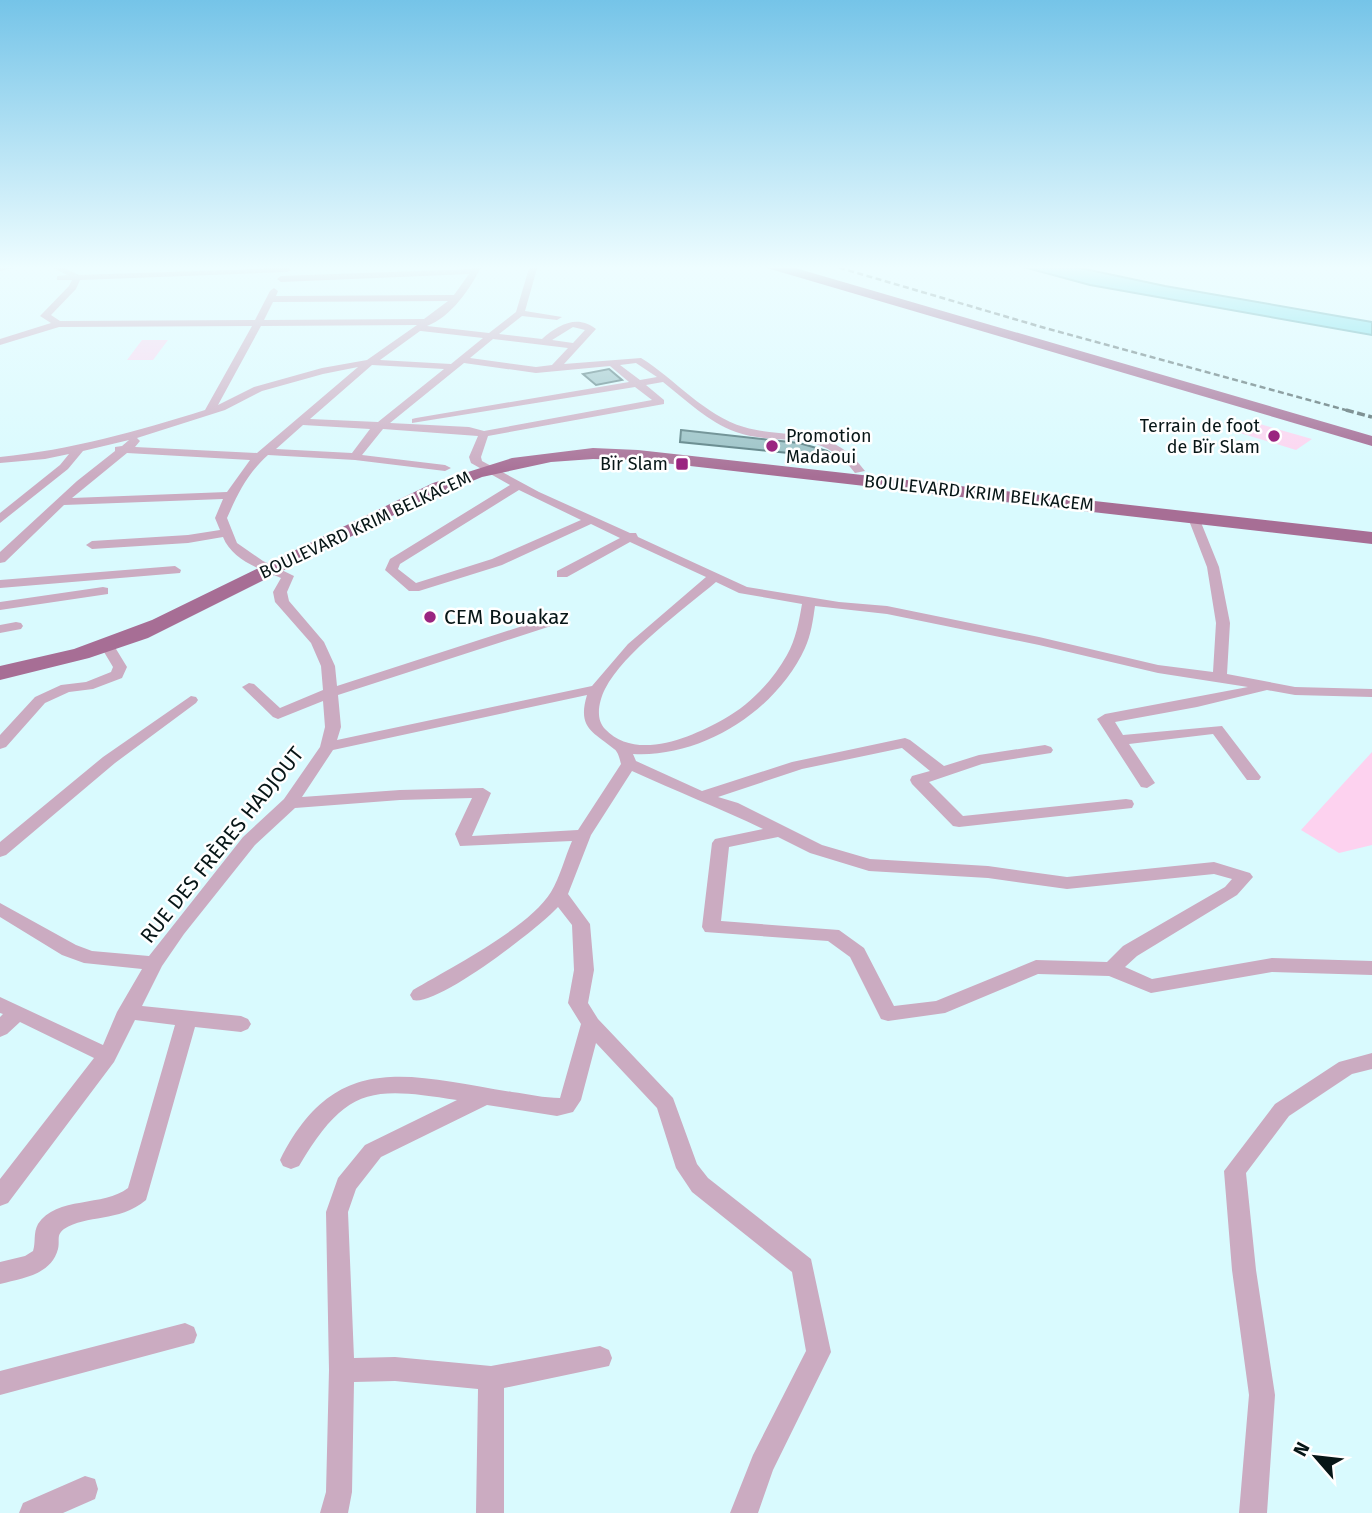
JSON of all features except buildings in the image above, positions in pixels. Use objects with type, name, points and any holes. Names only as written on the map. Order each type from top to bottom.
[{"type":"highway","points":[[1013,336],[1372,441]]},
{"type":"highway","points":[[1033,336],[1372,434]]},
{"type":"main road","name":"BOULEVARD KRIM BELKACEM","points":[[0,663],[87,642],[265,566],[482,466],[550,448],[613,445],[1372,530]]},
{"type":"main road","name":"BOULEVARD KRIM BELKACEM","points":[[482,466],[550,455],[608,453],[1372,538]]},
{"type":"main road","name":"BOULEVARD KRIM BELKACEM","points":[[0,673],[108,647],[160,625],[265,566]]},
{"type":"street","points":[[1,344],[25,336]]},
{"type":"street","points":[[209,412],[251,336]]},
{"type":"street","points":[[265,566],[232,545],[221,518],[231,495],[253,463],[370,362],[406,336]]},
{"type":"street","points":[[355,457],[382,427],[491,336],[575,346]]},
{"type":"street","points":[[544,343],[552,336]]},
{"type":"street","points":[[569,378],[575,346],[585,336]]},
{"type":"street","points":[[461,360],[569,378],[636,384],[665,379]]},
{"type":"street","points":[[382,427],[569,378],[611,362],[638,360],[730,425],[748,431],[830,444],[851,457],[859,471]]},
{"type":"street","points":[[0,460],[84,449],[209,412],[283,380],[370,362],[452,368]]},
{"type":"street","points":[[300,422],[469,430],[484,434],[660,402],[611,362]]},
{"type":"street","points":[[0,559],[121,450],[147,432]]},
{"type":"street","points":[[484,434],[475,457],[482,466],[744,590],[809,602],[887,610],[1040,641],[1158,669],[1294,691],[1372,693]]},
{"type":"street","points":[[0,519],[84,449],[355,457],[445,468]]},
{"type":"street","points":[[519,485],[395,562],[391,570],[414,587],[497,562],[592,519]]},
{"type":"street","points":[[62,502],[231,495]]},
{"type":"street","points":[[1194,518],[1213,567],[1223,623],[1220,677]]},
{"type":"street","points":[[92,545],[175,540],[227,533]]},
{"type":"street","points":[[562,574],[632,536]]},
{"type":"street","name":"RUE DES FRÈRES HADJOUT","points":[[0,1196],[107,1056],[154,963],[250,841],[290,803],[327,747],[332,727],[328,666],[317,642],[282,602],[280,592],[288,576],[265,566]]},
{"type":"street","points":[[0,584],[175,570]]},
{"type":"street","points":[[715,576],[655,628],[597,689],[591,713],[594,727],[607,741],[626,756],[701,797],[732,807],[816,849],[869,865],[988,872],[1067,883],[1214,868],[1244,877],[1231,891],[1130,951],[1111,970]]},
{"type":"street","points":[[0,606],[103,591]]},
{"type":"street","points":[[420,995],[506,942],[543,914],[559,895],[583,835],[626,756],[643,750],[688,742],[733,721],[770,689],[798,649],[809,602]]},
{"type":"street","points":[[249,687],[278,714],[330,693],[546,623]]},
{"type":"street","points":[[0,629],[16,626]]},
{"type":"street","points":[[0,744],[40,700],[66,688],[88,686],[117,675],[120,667],[108,647]]},
{"type":"street","points":[[1147,783],[1105,719],[1197,703],[1267,686]]},
{"type":"street","points":[[327,747],[597,689]]},
{"type":"street","points":[[0,851],[110,760],[191,700]]},
{"type":"street","points":[[1119,740],[1217,730],[1253,776]]},
{"type":"street","points":[[701,797],[798,765],[905,743],[941,772]]},
{"type":"street","points":[[1045,750],[979,760],[918,780],[959,822],[1126,804]]},
{"type":"street","points":[[290,803],[400,795],[483,793],[463,834],[466,842],[583,835]]},
{"type":"street","points":[[780,831],[721,843],[711,927],[832,934],[856,953],[888,1014],[938,1008],[998,985],[1035,967],[1111,970],[1151,986],[1272,965],[1372,968]]},
{"type":"street","points":[[559,895],[581,924],[584,970],[578,1003],[591,1024],[666,1104],[687,1168],[700,1185],[803,1266],[819,1352],[762,1464],[744,1513]]},
{"type":"street","points":[[0,909],[69,950],[91,958],[154,963]]},
{"type":"street","points":[[0,1029],[8,1009],[107,1056]]},
{"type":"street","points":[[127,1012],[241,1024]]},
{"type":"street","points":[[0,1273],[34,1264],[44,1257],[49,1247],[46,1232],[55,1221],[127,1203],[138,1193],[187,1018]]},
{"type":"street","points":[[291,1160],[318,1115],[349,1091],[397,1083],[557,1107],[566,1106],[571,1100],[591,1024]]},
{"type":"street","points":[[1253,1513],[1262,1395],[1244,1270],[1235,1171],[1282,1110],[1346,1068],[1372,1061]]},
{"type":"street","points":[[334,1513],[339,1492],[342,1370],[337,1212],[346,1185],[373,1151],[485,1096]]},
{"type":"street","points":[[0,1383],[185,1335]]},
{"type":"street","points":[[342,1370],[396,1369],[491,1378],[600,1358]]},
{"type":"street","points":[[489,1513],[491,1378]]},
{"type":"street","points":[[33,1513],[85,1489]]},
{"type":"shaded area","points":[[142,340],[168,340],[153,360],[127,360]]},
{"type":"shaded area","name":"Terrain de foot de Bïr Slam","points":[[1253,422],[1312,439],[1296,450],[1237,432]]},
{"type":"shaded area","points":[[1372,752],[1372,845],[1339,853],[1301,830]]},
{"type":"railway","points":[[1073,336],[1353,412]]},
{"type":"railway","points":[[1346,410],[1372,417]]},
{"type":"place","name":"Terrain de foot de Bïr Slam","points":[[1274,436]]},
{"type":"place","name":"Promotion Madaoui","points":[[772,446]]},
{"type":"place","name":"Bïr Slam","points":[[682,464]]},
{"type":"place","name":"CEM Bouakaz","points":[[430,617]]}]
